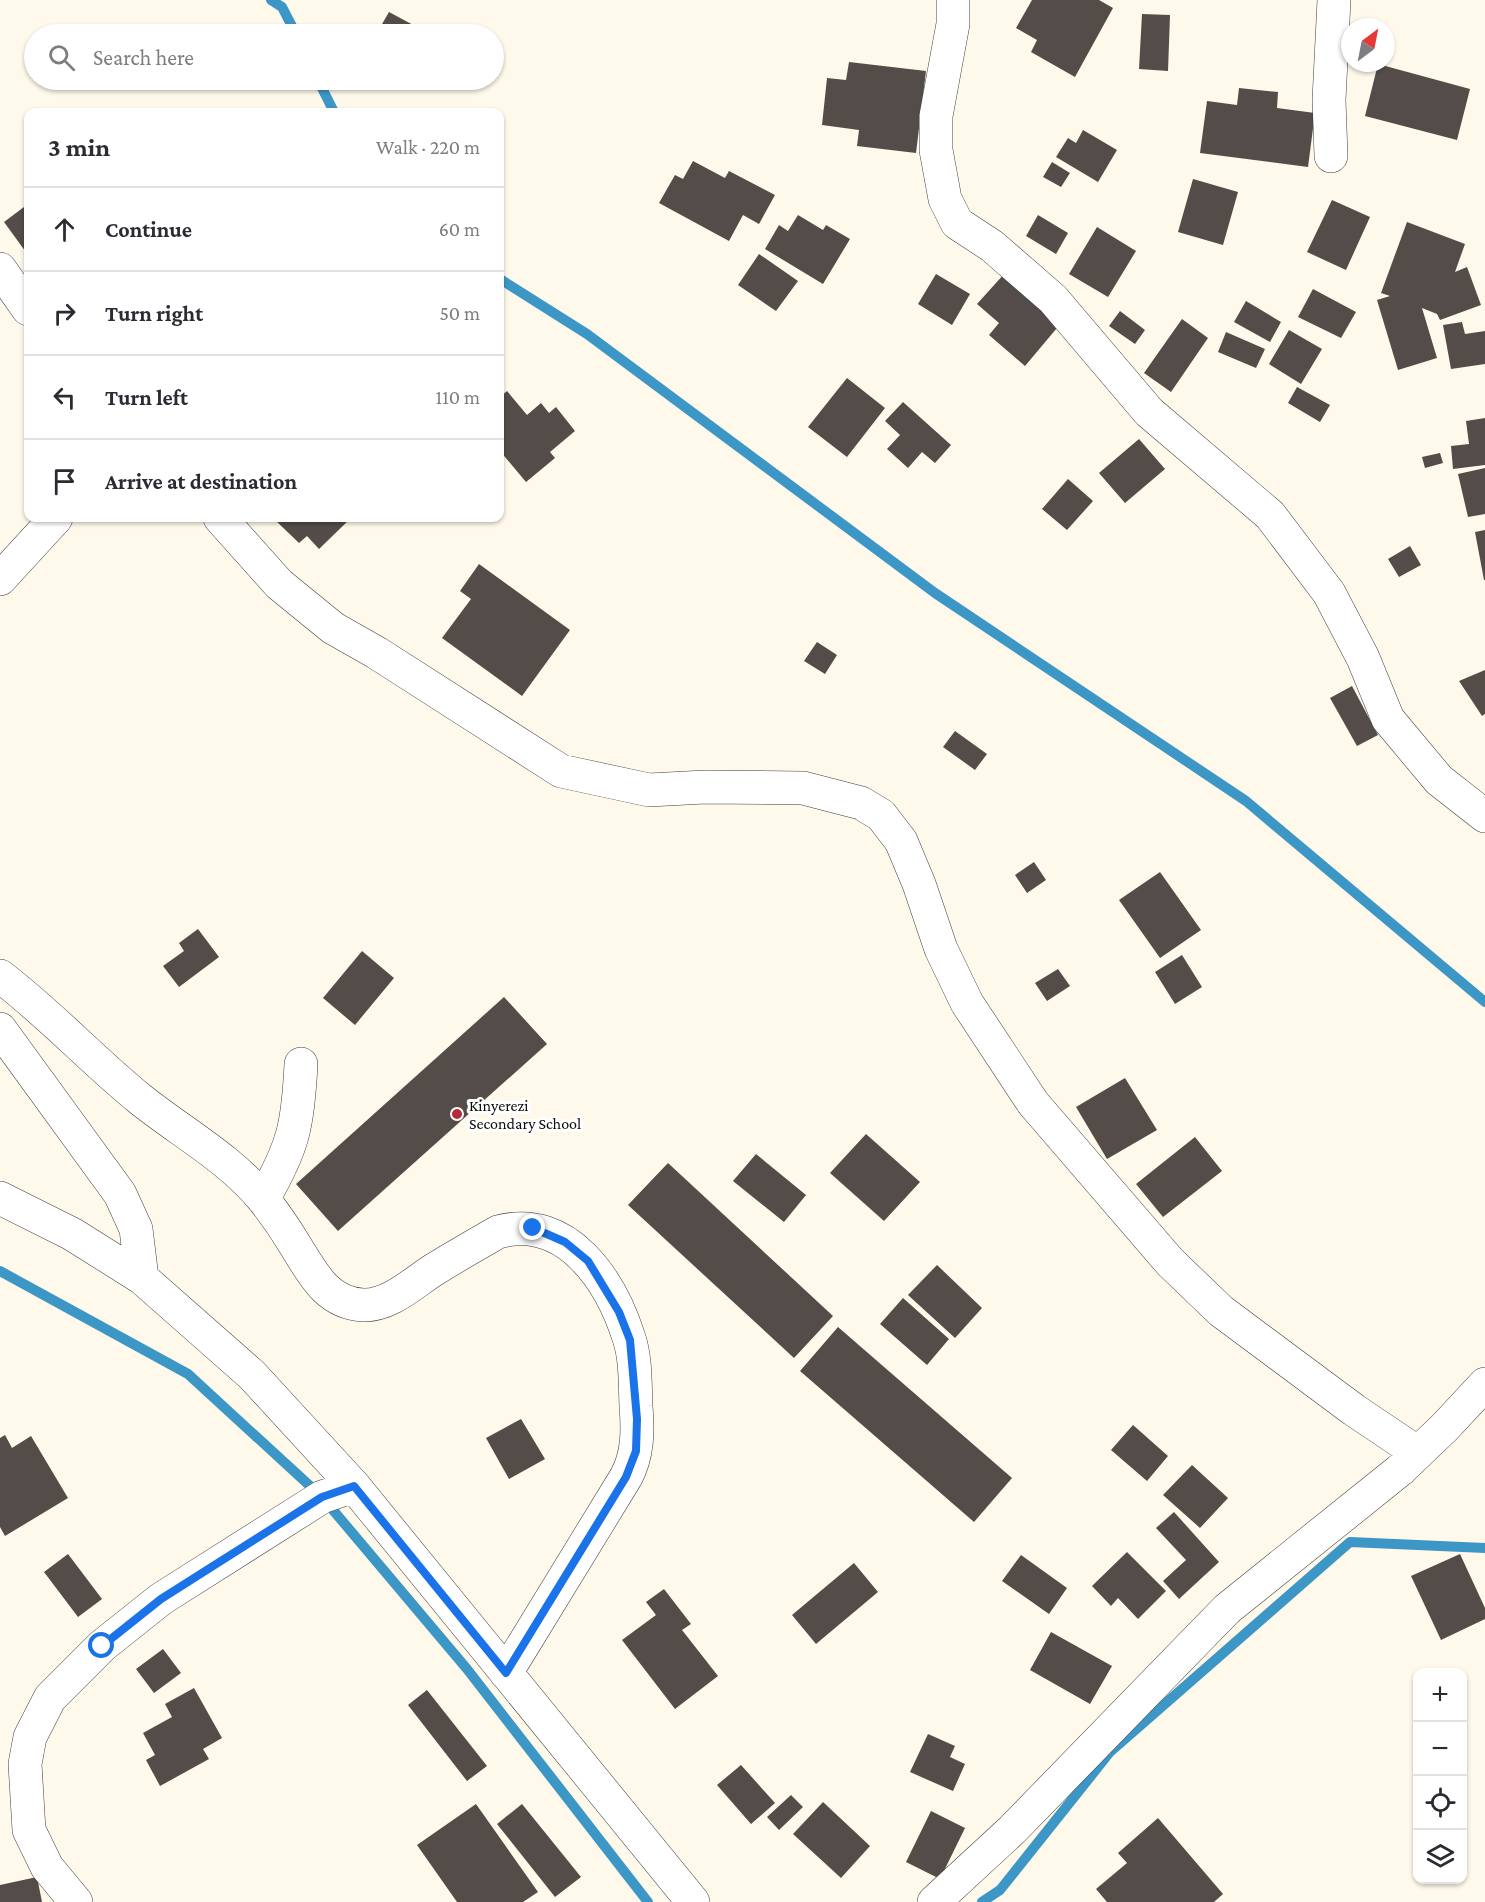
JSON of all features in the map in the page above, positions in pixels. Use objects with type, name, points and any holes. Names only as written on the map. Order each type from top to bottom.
[{"type":"street","points":[[953,0],[953,24],[936,116],[936,150],[945,199],[957,222],[992,246],[1053,299],[1149,412],[1270,515],[1329,593],[1363,658],[1388,719],[1439,780],[1485,816]]},
{"type":"street","points":[[1331,156],[1329,99],[1334,0]]},
{"type":"street","points":[[0,269],[24,303]]},
{"type":"street","points":[[0,579],[52,522]]},
{"type":"street","points":[[223,522],[279,584],[333,628],[377,652],[561,771],[649,790],[705,787],[803,788],[861,803],[881,815],[901,841],[919,884],[941,949],[967,1003],[1033,1103],[1170,1262],[1221,1311],[1354,1410],[1418,1453]]},
{"type":"street","points":[[0,976],[32,1001],[107,1072],[161,1116],[204,1146],[263,1199],[311,1273],[331,1295],[343,1301],[365,1305],[390,1298],[498,1232],[524,1227],[545,1231],[575,1249],[596,1272],[619,1312],[630,1340],[635,1379],[636,1451],[632,1466],[506,1673]]},
{"type":"street","points":[[0,1029],[120,1194],[136,1229],[142,1278]]},
{"type":"street","points":[[263,1199],[284,1162],[293,1138],[298,1117],[301,1064]]},
{"type":"street","points":[[0,1198],[72,1234],[142,1278],[252,1375],[354,1486],[693,1902]]},
{"type":"street","points":[[934,1902],[1012,1830],[1227,1610],[1418,1453],[1485,1384]]},
{"type":"street","points":[[76,1902],[47,1867],[28,1830],[25,1764],[30,1737],[50,1698],[102,1646],[161,1599],[322,1497],[354,1486]]},
{"type":"building","points":[[1032,0],[1099,0],[1113,8],[1075,77],[1031,52],[1037,40],[1016,28]]},
{"type":"building","points":[[389,12],[411,24],[382,24]]},
{"type":"building","points":[[1142,14],[1170,15],[1168,71],[1139,69]]},
{"type":"building","points":[[849,62],[926,71],[916,153],[857,146],[859,130],[822,125],[827,78],[846,80]]},
{"type":"building","points":[[1395,69],[1470,89],[1457,140],[1365,116],[1376,72],[1395,72]]},
{"type":"building","points":[[1239,88],[1278,92],[1277,108],[1315,113],[1308,167],[1200,153],[1207,101],[1237,105]]},
{"type":"building","points":[[1083,130],[1117,150],[1098,182],[1056,157],[1068,138],[1076,143]]},
{"type":"building","points":[[693,161],[725,178],[729,171],[775,195],[759,224],[743,215],[729,241],[659,203],[675,175],[683,179]]},
{"type":"building","points":[[1052,162],[1070,173],[1061,187],[1043,177]]},
{"type":"building","points":[[1193,179],[1238,192],[1223,245],[1178,232]]},
{"type":"building","points":[[1332,200],[1370,217],[1346,270],[1307,252]]},
{"type":"building","points":[[24,207],[24,250],[4,222]]},
{"type":"building","points":[[798,215],[823,230],[826,225],[850,239],[823,284],[765,249],[779,225],[788,231]]},
{"type":"building","points":[[1038,215],[1068,233],[1056,254],[1026,236]]},
{"type":"building","points":[[1407,222],[1465,244],[1455,272],[1467,267],[1481,305],[1440,320],[1437,314],[1422,308],[1437,358],[1398,370],[1377,300],[1390,296],[1381,293]]},
{"type":"building","points":[[1097,227],[1136,251],[1108,297],[1069,274]]},
{"type":"building","points":[[759,254],[798,281],[776,311],[738,285]]},
{"type":"building","points":[[1005,273],[1062,322],[1025,366],[989,335],[999,323],[977,304]]},
{"type":"building","points":[[936,274],[970,294],[952,325],[918,304]]},
{"type":"building","points":[[1313,289],[1356,312],[1341,338],[1298,317]]},
{"type":"building","points":[[1246,301],[1281,322],[1270,342],[1234,322]]},
{"type":"building","points":[[1120,311],[1145,330],[1135,344],[1109,326]]},
{"type":"building","points":[[1182,319],[1208,338],[1171,392],[1144,373]]},
{"type":"building","points":[[1462,322],[1465,334],[1485,331],[1485,364],[1451,369],[1443,325]]},
{"type":"building","points":[[1289,330],[1322,349],[1301,384],[1269,364]]},
{"type":"building","points":[[1226,332],[1265,349],[1256,368],[1218,352]]},
{"type":"building","points":[[847,378],[885,408],[847,457],[808,427]]},
{"type":"building","points":[[1297,387],[1330,405],[1320,422],[1288,403]]},
{"type":"building","points":[[507,391],[527,415],[541,403],[549,413],[556,407],[575,431],[550,452],[555,458],[526,482],[504,456],[504,394]]},
{"type":"building","points":[[903,402],[951,445],[935,463],[922,452],[908,468],[887,449],[900,435],[885,421]]},
{"type":"building","points":[[1485,418],[1485,465],[1453,469],[1451,446],[1469,444],[1466,421]]},
{"type":"building","points":[[1139,439],[1165,469],[1125,503],[1099,473]]},
{"type":"building","points":[[1440,453],[1443,463],[1425,468],[1422,457]]},
{"type":"building","points":[[1485,468],[1485,514],[1468,517],[1458,474]]},
{"type":"building","points":[[1068,479],[1093,501],[1067,530],[1042,509]]},
{"type":"building","points":[[277,522],[347,522],[319,549],[307,536],[299,543]]},
{"type":"building","points":[[1485,530],[1485,580],[1484,580],[1475,532]]},
{"type":"building","points":[[1410,546],[1421,565],[1399,577],[1388,559]]},
{"type":"building","points":[[479,564],[570,630],[522,696],[442,638],[471,599],[460,591]]},
{"type":"building","points":[[817,642],[837,655],[825,674],[804,661]]},
{"type":"building","points":[[1485,670],[1485,714],[1482,716],[1459,681]]},
{"type":"building","points":[[1352,686],[1378,735],[1357,746],[1330,698]]},
{"type":"building","points":[[955,731],[987,754],[975,770],[943,747]]},
{"type":"building","points":[[1034,862],[1046,880],[1027,893],[1015,875]]},
{"type":"building","points":[[1160,872],[1201,930],[1160,958],[1119,900]]},
{"type":"building","points":[[198,929],[219,957],[179,987],[163,966],[184,951],[179,943]]},
{"type":"building","points":[[362,951],[394,978],[355,1025],[323,998]]},
{"type":"building","points":[[1182,955],[1202,987],[1175,1004],[1155,972]]},
{"type":"building","points":[[1058,969],[1070,986],[1047,1001],[1035,983]]},
{"type":"building","points":[[504,997],[547,1044],[338,1231],[296,1184]]},
{"type":"building","points":[[1125,1078],[1157,1130],[1107,1159],[1076,1107]]},
{"type":"building","points":[[866,1134],[920,1182],[884,1221],[830,1173]]},
{"type":"building","points":[[1195,1137],[1222,1171],[1163,1217],[1136,1184]]},
{"type":"building","points":[[756,1154],[806,1195],[784,1222],[733,1181]]},
{"type":"building","points":[[668,1163],[833,1316],[794,1358],[628,1205]]},
{"type":"building","points":[[937,1265],[982,1308],[955,1338],[908,1295]]},
{"type":"building","points":[[903,1298],[949,1339],[927,1365],[880,1324]]},
{"type":"building","points":[[838,1327],[1012,1478],[974,1522],[800,1371]]},
{"type":"building","points":[[521,1419],[545,1459],[509,1479],[486,1438]]},
{"type":"building","points":[[1133,1425],[1168,1456],[1147,1481],[1111,1450]]},
{"type":"building","points":[[5,1435],[12,1448],[31,1436],[68,1498],[5,1536],[0,1527],[0,1438]]},
{"type":"building","points":[[1192,1465],[1228,1498],[1200,1528],[1163,1495]]},
{"type":"building","points":[[1174,1512],[1219,1562],[1179,1599],[1163,1581],[1186,1560],[1156,1528]]},
{"type":"building","points":[[1127,1552],[1166,1591],[1138,1619],[1118,1598],[1111,1606],[1092,1586]]},
{"type":"building","points":[[68,1554],[102,1599],[78,1617],[44,1572]]},
{"type":"building","points":[[1460,1554],[1485,1608],[1485,1619],[1441,1640],[1411,1576]]},
{"type":"building","points":[[1021,1555],[1067,1588],[1049,1614],[1002,1581]]},
{"type":"building","points":[[854,1563],[878,1592],[816,1644],[792,1615]]},
{"type":"building","points":[[664,1589],[691,1624],[682,1630],[718,1676],[675,1709],[622,1640],[656,1615],[646,1602]]},
{"type":"building","points":[[1051,1632],[1112,1666],[1090,1704],[1030,1670]]},
{"type":"building","points":[[163,1649],[181,1673],[154,1693],[136,1669]]},
{"type":"building","points":[[194,1688],[222,1738],[203,1749],[209,1759],[160,1786],[146,1760],[155,1755],[143,1733],[172,1717],[165,1704]]},
{"type":"building","points":[[427,1690],[487,1766],[467,1781],[408,1705]]},
{"type":"building","points":[[928,1734],[955,1746],[950,1757],[965,1764],[953,1791],[910,1772]]},
{"type":"building","points":[[741,1765],[775,1803],[751,1824],[717,1785]]},
{"type":"building","points":[[791,1795],[803,1807],[779,1830],[767,1817]]},
{"type":"building","points":[[823,1802],[870,1846],[841,1878],[793,1834]]},
{"type":"building","points":[[476,1804],[538,1892],[523,1902],[457,1902],[417,1845]]},
{"type":"building","points":[[522,1804],[581,1877],[555,1897],[497,1824]]},
{"type":"building","points":[[931,1811],[965,1828],[940,1879],[906,1862]]},
{"type":"building","points":[[1158,1818],[1223,1894],[1214,1902],[1107,1902],[1096,1889],[1127,1863],[1118,1853]]},
{"type":"building","points":[[37,1877],[42,1902],[0,1902],[0,1885]]},
{"type":"waterway","points":[[271,0],[282,7],[291,24]]},
{"type":"waterway","points":[[323,90],[332,108]]},
{"type":"waterway","points":[[504,282],[587,334],[935,593],[1246,801],[1485,1002]]},
{"type":"waterway","points":[[0,1271],[188,1374],[322,1497],[467,1669],[648,1902]]},
{"type":"waterway","points":[[982,1902],[1000,1890],[1110,1752],[1350,1542],[1485,1548]]},
{"type":"place","name":"Kinyerezi Secondary School","points":[[457,1114]]},
{"type":"route","points":[[102,1646],[161,1599],[322,1497],[354,1486],[506,1673],[626,1477],[636,1451],[635,1379],[630,1340],[619,1312],[588,1261],[565,1242],[545,1231],[533,1228]]}]
